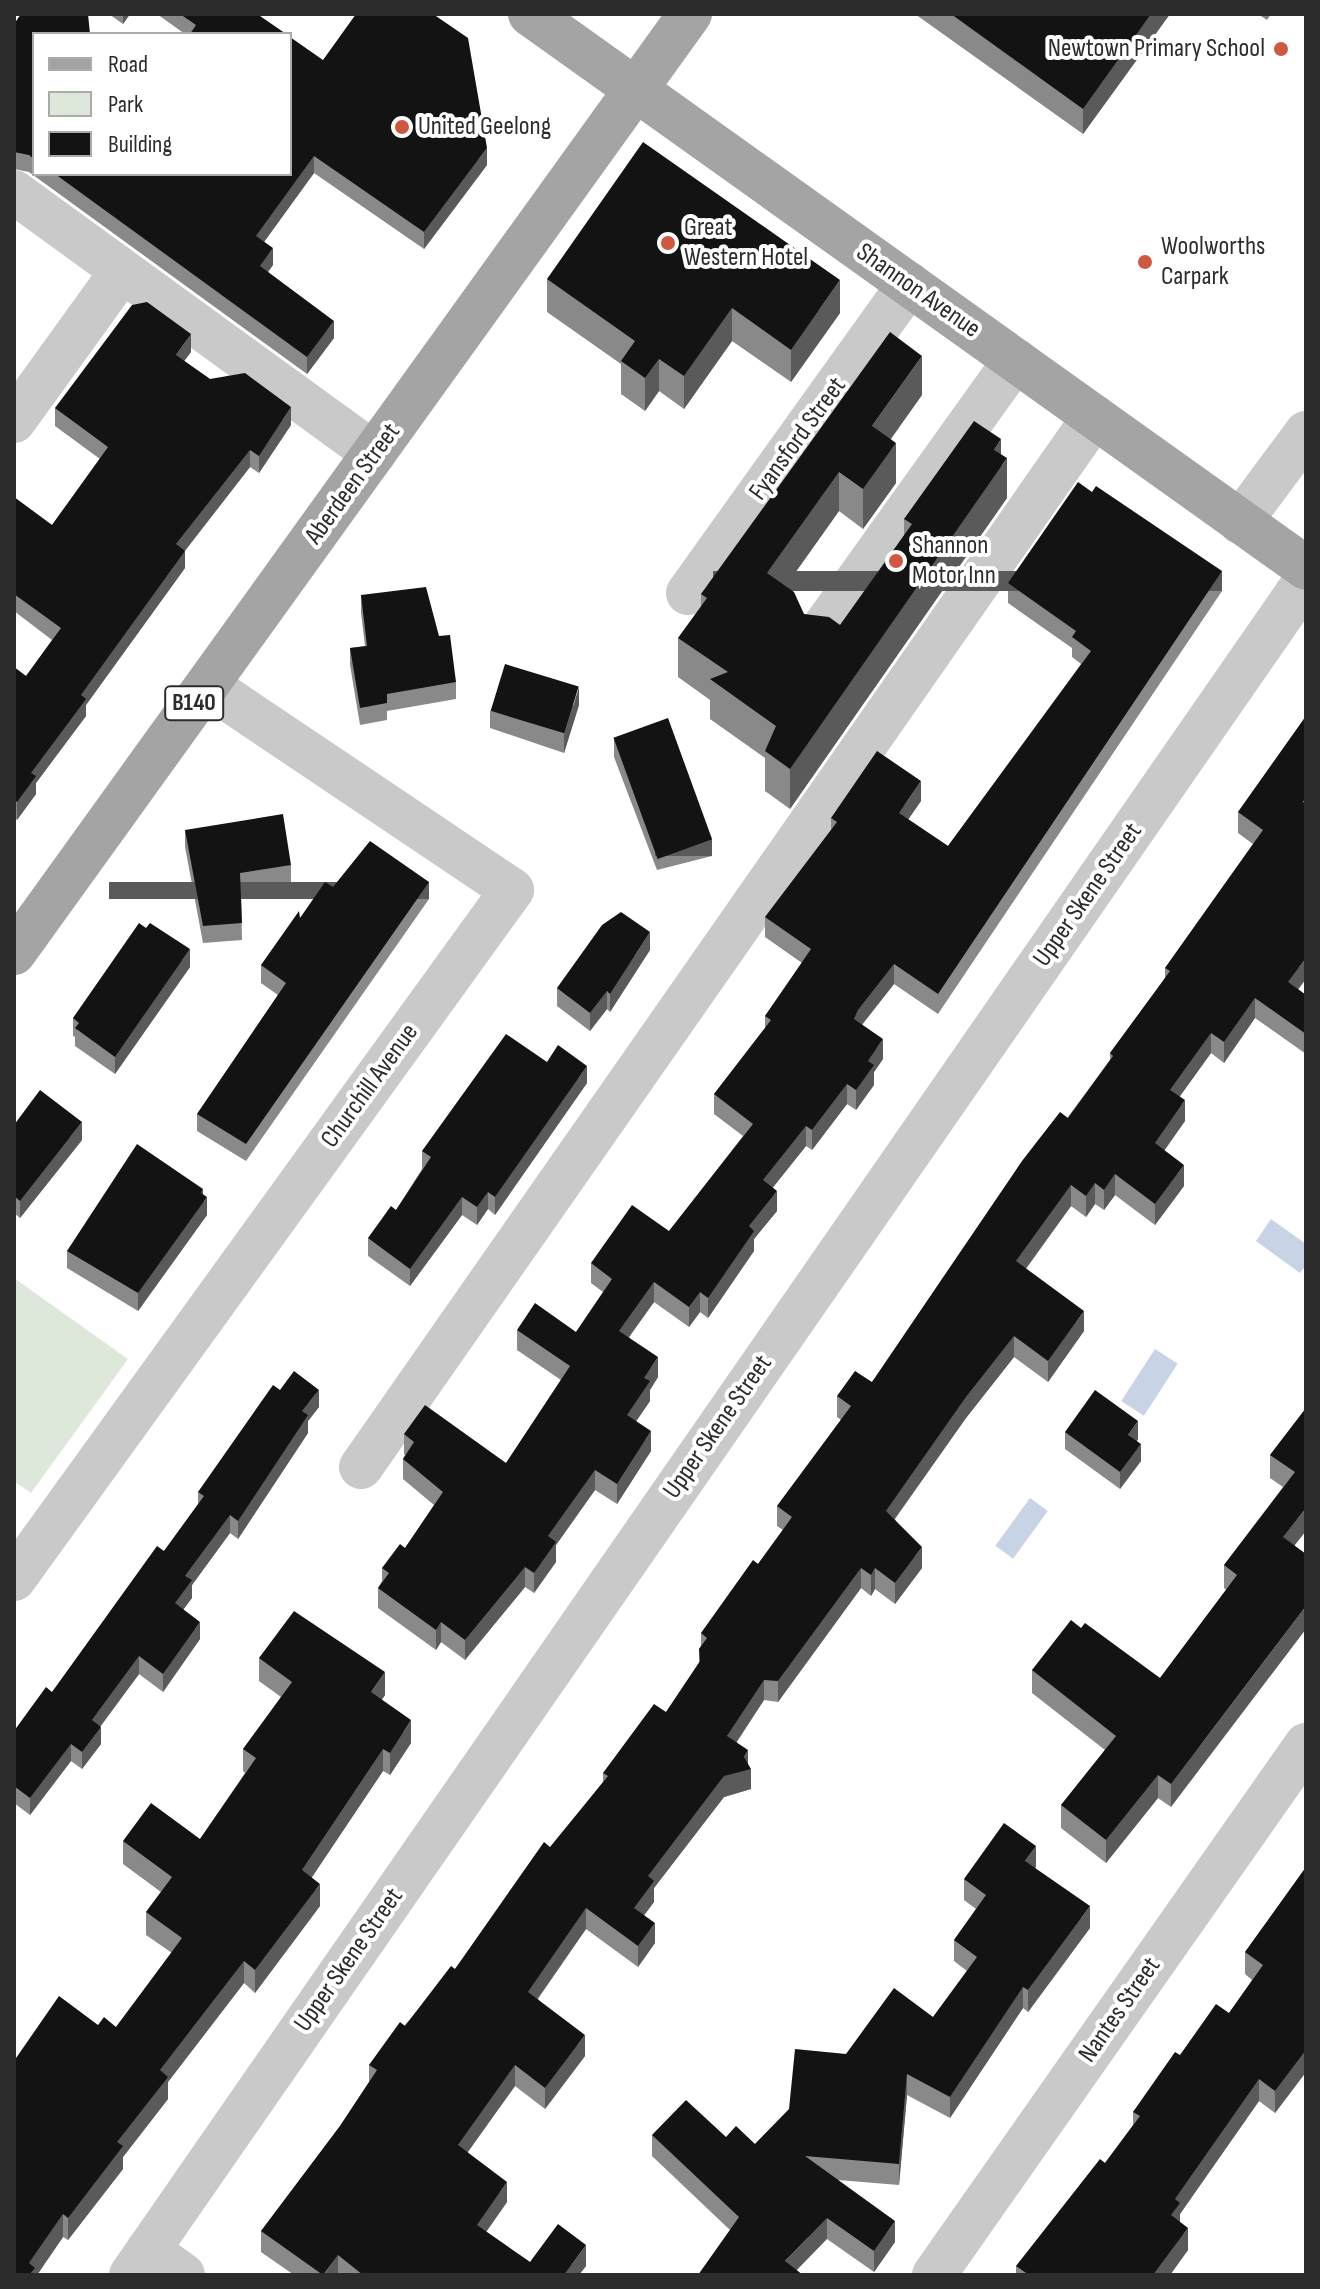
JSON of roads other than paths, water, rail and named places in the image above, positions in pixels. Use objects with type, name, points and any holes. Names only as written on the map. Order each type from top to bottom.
[{"type":"main road","name":"Shannon Avenue","points":[[530,14],[1306,568]]},
{"type":"main road","name":"Aberdeen Street","points":[[14,953],[690,14]]},
{"type":"street","points":[[14,192],[374,454]]},
{"type":"street","points":[[14,421],[122,271]]},
{"type":"street","name":"Fyansford Street","points":[[688,593],[909,284]]},
{"type":"street","points":[[819,634],[1015,360]]},
{"type":"street","points":[[361,1467],[1094,417]]},
{"type":"street","points":[[1240,522],[1306,433]]},
{"type":"street","name":"Upper Skene Street","points":[[139,2263],[1306,580]]},
{"type":"street","name":"Churchill Avenue","points":[[14,1579],[512,890],[207,685]]},
{"type":"street","name":"Nantes Street","points":[[934,2275],[1306,1745]]},
{"type":"street","points":[[139,2263],[183,2275]]},
{"type":"water","points":[[1271,1219],[1306,1244],[1306,1265],[1300,1273],[1256,1241]]},
{"type":"water","points":[[1155,1349],[1178,1364],[1144,1416],[1121,1401]]},
{"type":"water","points":[[1030,1498],[1048,1511],[1013,1559],[995,1546]]},
{"type":"place","name":"Newtown Primary School","points":[[1281,49]]},
{"type":"place","name":"United Geelong","points":[[402,127]]},
{"type":"place","name":"Great Western Hotel","points":[[668,243]]},
{"type":"place","name":"Woolworths Carpark","points":[[1145,262]]},
{"type":"place","name":"Shannon Motor Inn","points":[[896,561]]}]
